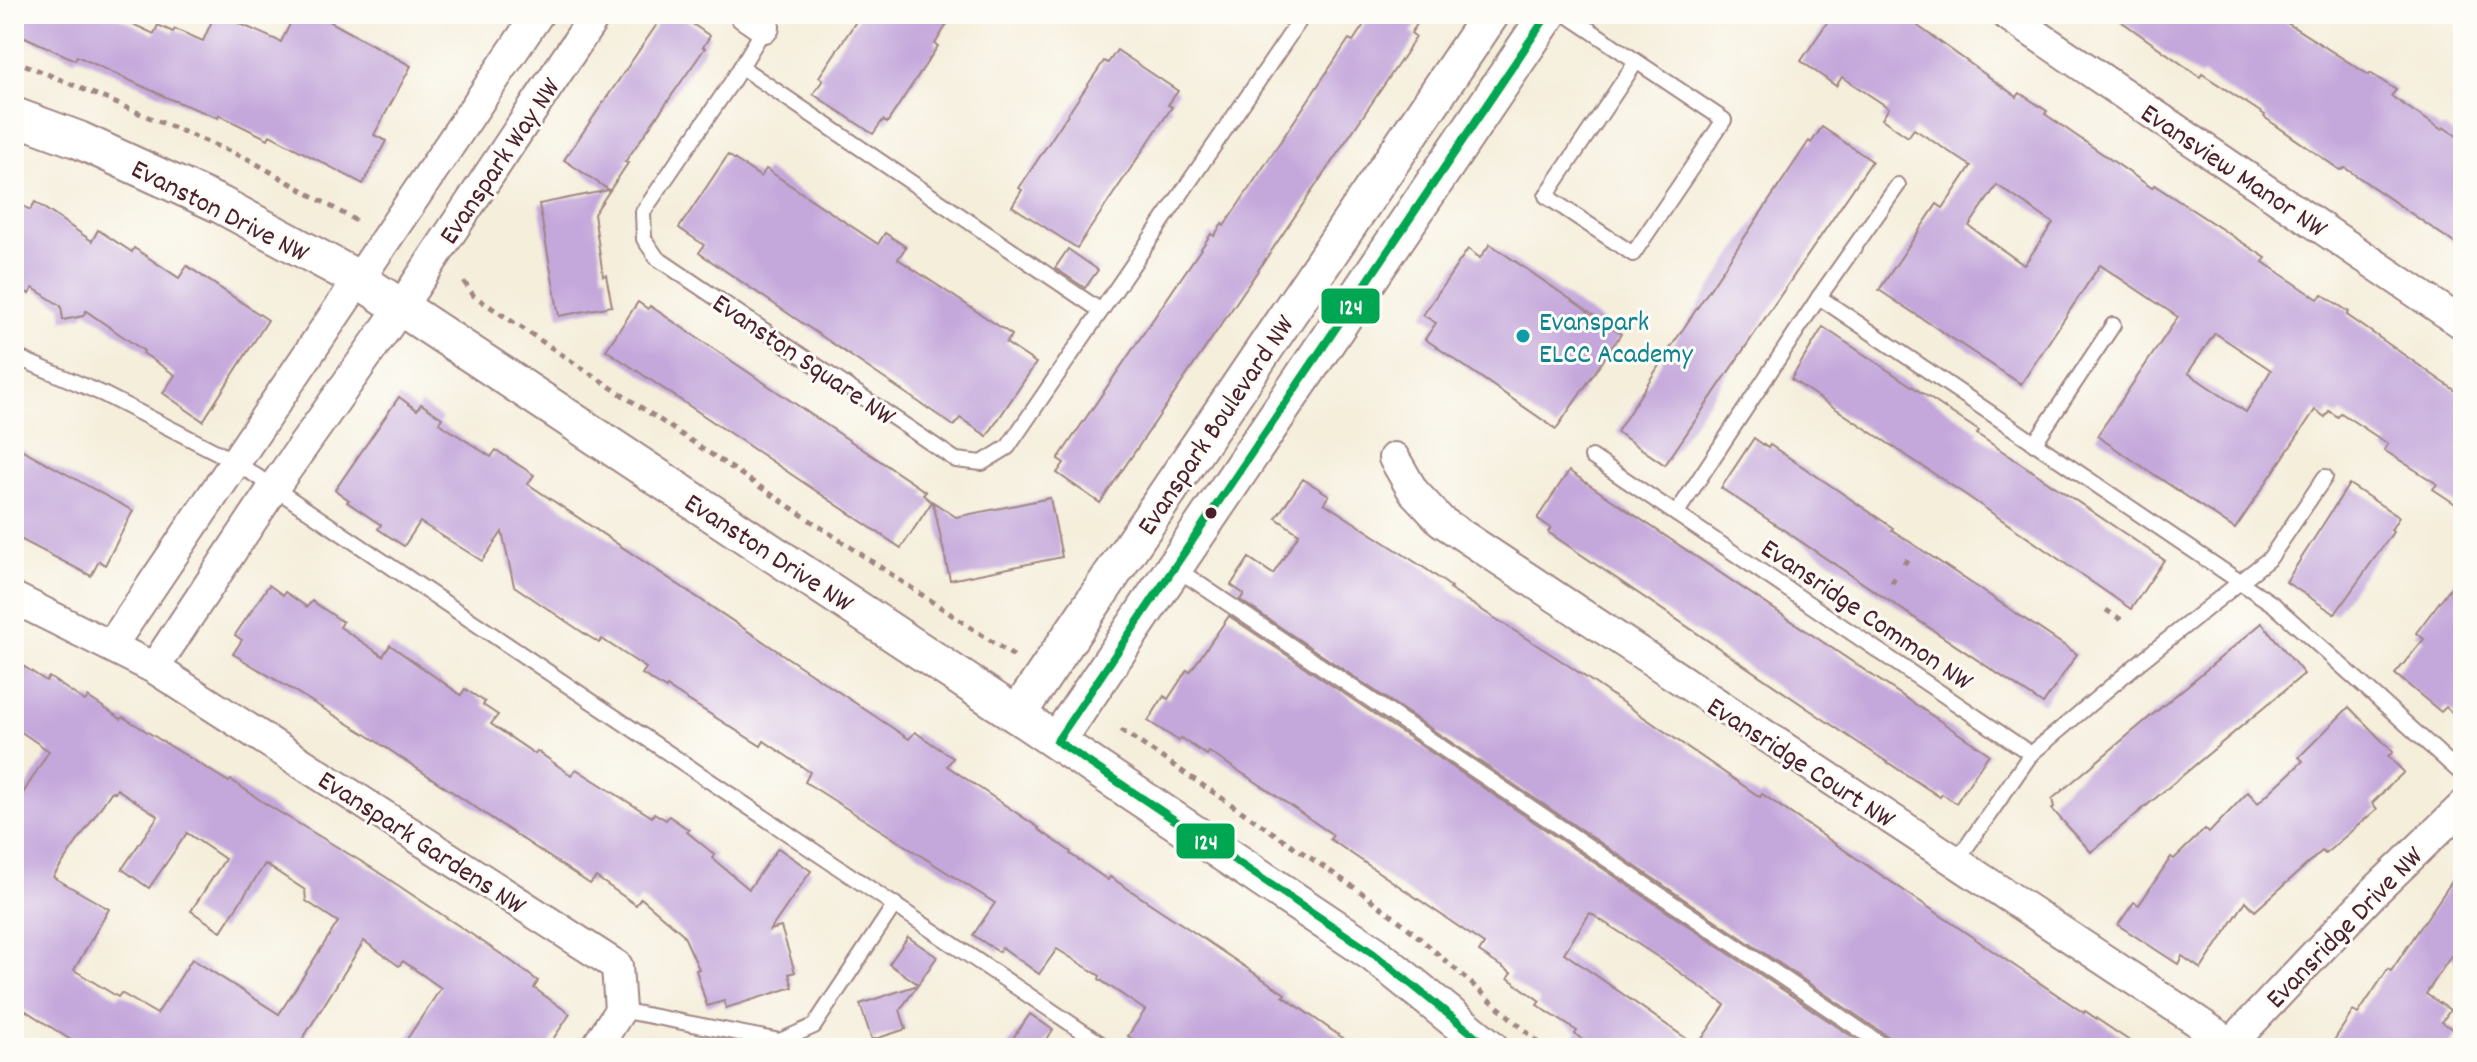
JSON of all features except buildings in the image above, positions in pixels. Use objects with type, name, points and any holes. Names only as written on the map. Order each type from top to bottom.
[{"type":"street","name":"Evanspark Way NW","points":[[358,279],[538,14]]},
{"type":"street","name":"Evanspark Way NW","points":[[401,307],[596,14]]},
{"type":"street","name":"Evanspark Boulevard NW","points":[[1017,715],[1491,14]]},
{"type":"street","name":"Evanspark Boulevard NW","points":[[1057,741],[1548,14]]},
{"type":"street","name":"Evansview Manor NW","points":[[2006,14],[2463,324]]},
{"type":"street","name":"Evanston Drive NW","points":[[14,116],[79,140],[221,205],[358,279],[1374,954],[1490,1048]]},
{"type":"street","points":[[111,646],[358,279]]},
{"type":"street","points":[[154,668],[274,487],[401,307]]},
{"type":"street","name":"Evansridge Court NW","points":[[1394,458],[1413,491],[1441,521],[2228,1045]]},
{"type":"street","name":"Evanspark Gardens NW","points":[[14,598],[154,668],[617,966],[620,1010]]},
{"type":"street","name":"Evansridge Drive NW","points":[[2228,1045],[2372,894],[2463,806]]},
{"type":"street","points":[[596,1048],[620,1010]]},
{"type":"lane","name":"Evanston Square NW","points":[[761,18],[741,67],[643,212],[644,239],[657,258],[956,460],[982,463],[1008,447],[1304,14]]},
{"type":"lane","points":[[1566,14],[1724,120],[1633,254],[1546,196],[1636,62]]},
{"type":"lane","points":[[741,67],[1101,311]]},
{"type":"lane","points":[[1676,514],[1819,297],[1898,185]]},
{"type":"lane","points":[[1819,297],[2274,605],[2463,775]]},
{"type":"lane","points":[[2034,444],[2113,325]]},
{"type":"lane","points":[[14,356],[103,394],[234,461],[1107,1048]]},
{"type":"lane","name":"Evansridge Common NW","points":[[1592,457],[2031,754]]},
{"type":"lane","points":[[1956,862],[2031,754],[2270,558],[2325,477]]},
{"type":"lane","points":[[1174,567],[1887,1048]]},
{"type":"lane","points":[[620,1010],[780,1041],[814,1026],[895,904]]},
{"type":"path","points":[[14,60],[250,160],[358,222]]},
{"type":"path","points":[[464,282],[474,296],[1019,659]]},
{"type":"path","points":[[1904,564],[1911,554]]},
{"type":"path","points":[[1892,583],[1897,574]]},
{"type":"path","points":[[2106,610],[2125,622]]},
{"type":"path","points":[[1121,730],[1361,892],[1406,926],[1545,1048]]},
{"type":"transit line","name":"124","points":[[1490,1048],[1374,954],[1057,741],[1548,14]]},
{"type":"place","name":"Evanspark ELCC Academy","points":[[1523,336]]}]
